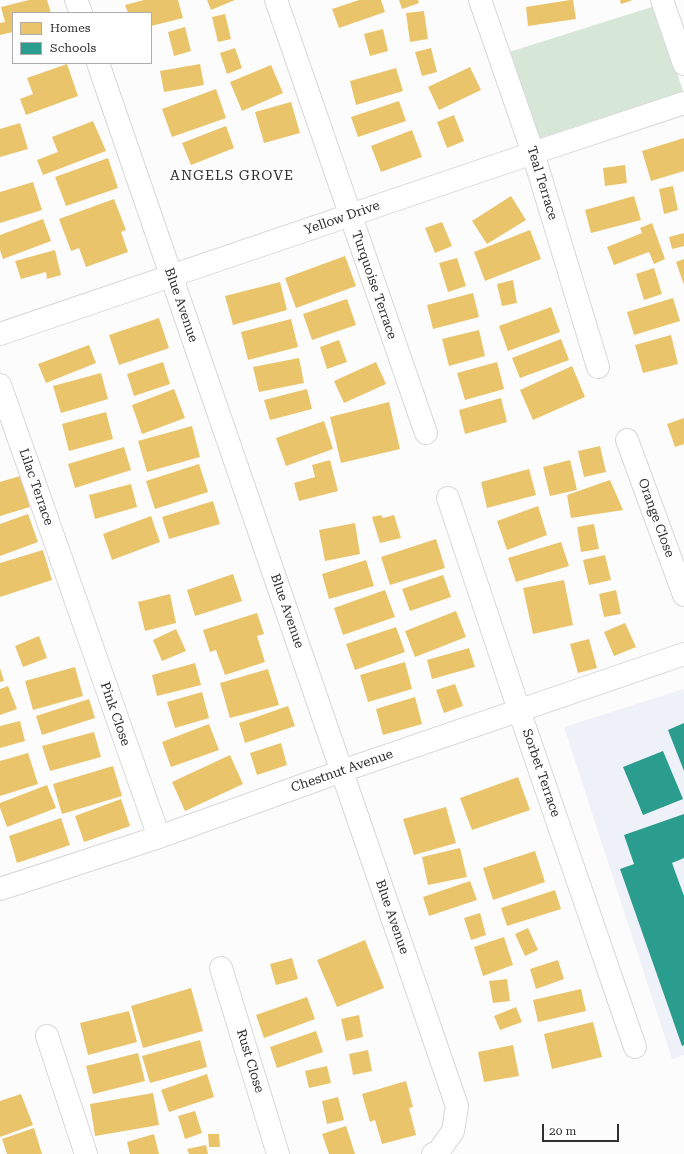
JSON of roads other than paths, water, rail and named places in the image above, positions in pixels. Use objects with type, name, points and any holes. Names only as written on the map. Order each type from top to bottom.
[{"type":"street","points":[[76,0],[81,12]]},
{"type":"street","name":"Turquoise Terrace","points":[[276,0],[349,215],[426,433]]},
{"type":"street","name":"Teal Terrace","points":[[480,0],[533,153],[598,367]]},
{"type":"street","points":[[662,0],[684,64]]},
{"type":"street","name":"Blue Avenue","points":[[98,64],[457,1106],[454,1131],[439,1151],[433,1154]]},
{"type":"street","name":"Yellow Drive","points":[[0,334],[684,103]]},
{"type":"street","name":"Lilac Terrace","points":[[0,385],[72,590]]},
{"type":"street","name":"Orange Close","points":[[627,440],[684,595]]},
{"type":"street","name":"Sorbet Terrace","points":[[448,498],[635,1047]]},
{"type":"street","name":"Pink Close","points":[[72,590],[159,837]]},
{"type":"street","name":"Chestnut Avenue","points":[[0,889],[159,837],[342,771],[684,654]]},
{"type":"street","name":"Rust Close","points":[[221,968],[278,1154]]},
{"type":"street","points":[[48,1036],[86,1154]]},
{"type":"district","name":"ANGELS GROVE","points":[[232,176]]}]
